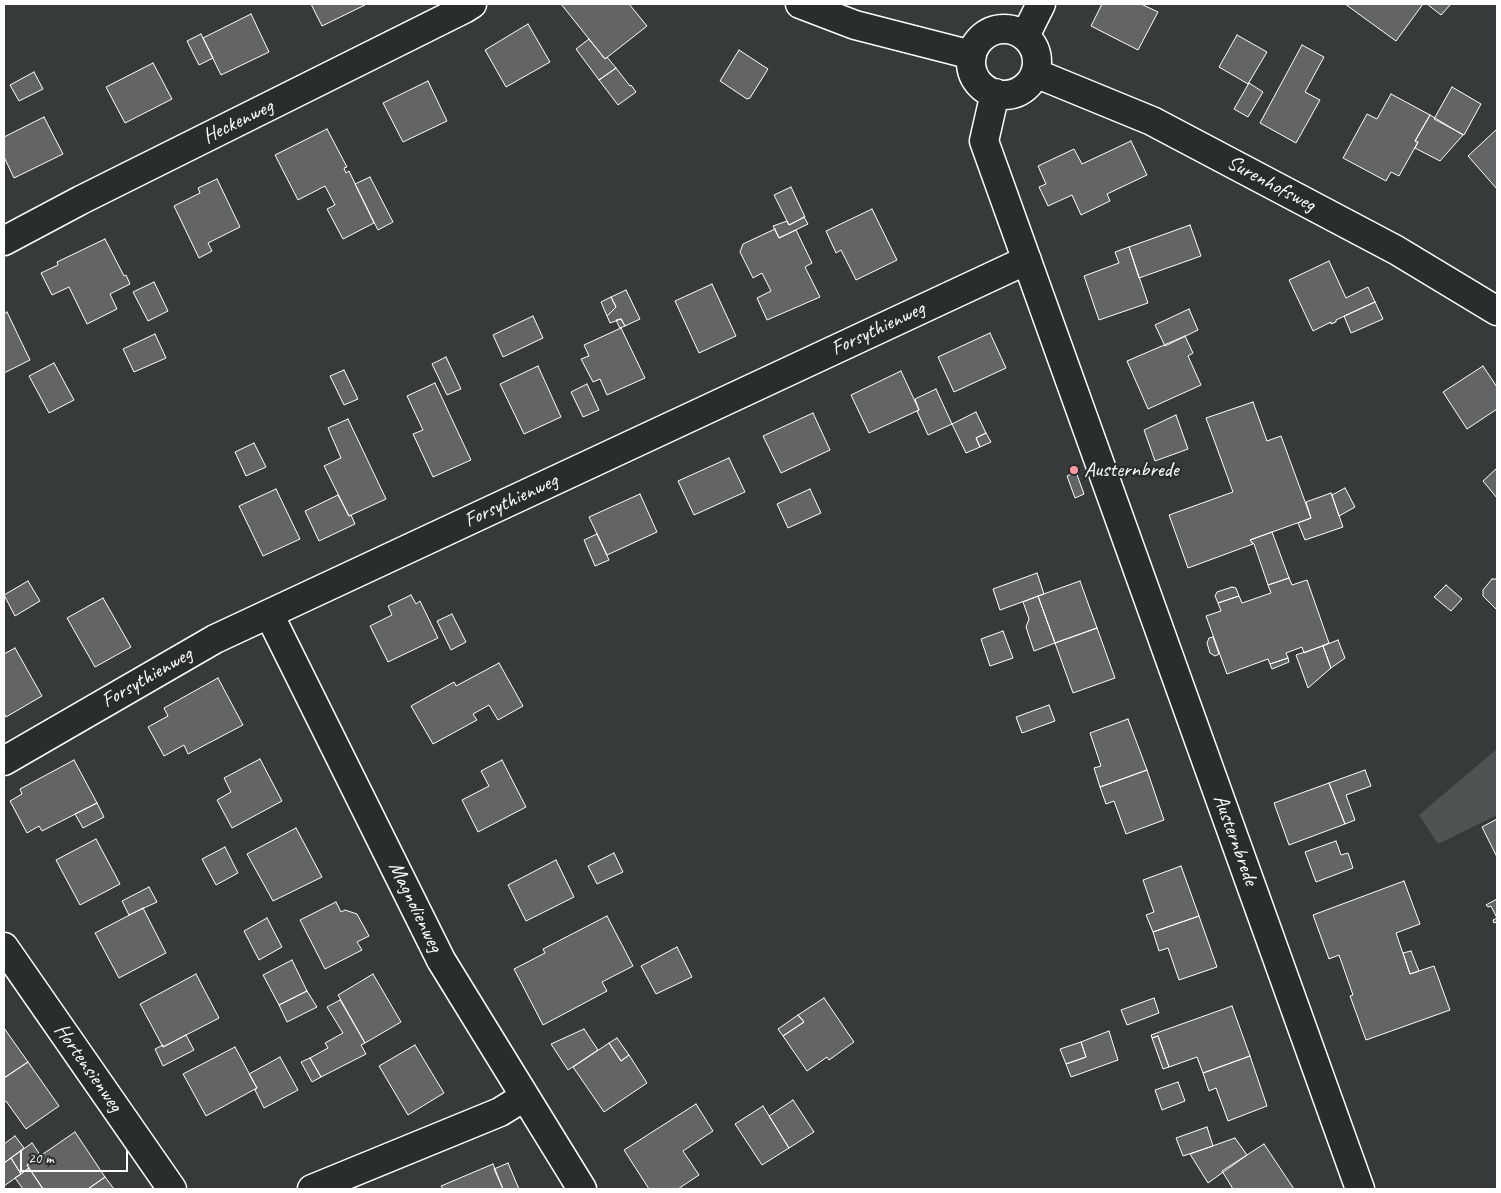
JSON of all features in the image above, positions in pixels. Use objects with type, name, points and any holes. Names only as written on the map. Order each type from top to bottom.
[{"type":"street","name":"Heckenweg","points":[[4,241],[472,4]]},
{"type":"street","points":[[800,4],[855,25],[972,55]]},
{"type":"street","points":[[1025,36],[1041,4]]},
{"type":"street","points":[[1010,29],[1025,36],[1034,46],[1037,60],[1035,73],[1029,84],[1019,92],[1007,95],[994,93],[984,88],[976,79],[972,67],[972,55],[979,40],[993,31],[1010,29]]},
{"type":"street","name":"Surenhofsweg","points":[[1035,73],[1152,121],[1396,250],[1497,312]]},
{"type":"street","name":"Austernbrede","points":[[994,93],[984,141],[1360,1189]]},
{"type":"street","name":"Forsythienweg","points":[[4,761],[215,639],[1027,260]]},
{"type":"street","name":"Magnolienweg","points":[[268,614],[441,960],[582,1189]]},
{"type":"street","name":"Hortensienweg","points":[[4,947],[172,1189]]},
{"type":"street","points":[[312,1189],[500,1112],[524,1097]]},
{"type":"shaded area","points":[[1497,749],[1497,815],[1438,844],[1419,815]]},
{"type":"building","points":[[311,4],[365,4],[365,5],[322,26]]},
{"type":"building","points":[[561,4],[629,4],[647,26],[605,59]]},
{"type":"building","points":[[1102,4],[1141,4],[1158,12],[1138,50],[1091,26]]},
{"type":"building","points":[[1345,4],[1423,4],[1396,41]]},
{"type":"building","points":[[1427,4],[1451,4],[1441,15]]},
{"type":"building","points":[[251,14],[269,52],[221,75],[203,38]]},
{"type":"building","points":[[528,24],[550,62],[506,87],[485,50]]},
{"type":"building","points":[[201,34],[213,58],[199,65],[187,41]]},
{"type":"building","points":[[1237,35],[1267,52],[1248,84],[1219,67]]},
{"type":"building","points":[[589,39],[605,59],[607,57],[616,68],[599,80],[576,49]]},
{"type":"building","points":[[1302,45],[1324,57],[1305,92],[1320,100],[1296,143],[1260,123]]},
{"type":"building","points":[[739,50],[768,69],[750,98],[747,99],[720,81]]},
{"type":"building","points":[[153,63],[172,99],[125,123],[106,87]]},
{"type":"building","points":[[616,68],[636,92],[618,105],[599,80]]},
{"type":"building","points":[[34,72],[43,89],[19,101],[10,85]]},
{"type":"building","points":[[428,81],[447,121],[403,142],[383,103]]},
{"type":"building","points":[[1249,83],[1263,92],[1248,117],[1234,109]]},
{"type":"building","points":[[1452,87],[1481,104],[1464,135],[1434,119]]},
{"type":"building","points":[[1391,94],[1430,115],[1415,141],[1418,142],[1399,176],[1391,172],[1386,181],[1343,158],[1367,114],[1377,119]]},
{"type":"building","points":[[1430,115],[1463,135],[1440,161],[1415,148],[1418,142],[1415,141]]},
{"type":"building","points":[[44,117],[63,154],[14,178],[4,157],[4,137]]},
{"type":"building","points":[[327,129],[347,167],[344,168],[346,173],[349,171],[374,223],[343,239],[327,209],[335,205],[325,186],[298,200],[275,155]]},
{"type":"building","points":[[1497,129],[1497,189],[1468,156]]},
{"type":"building","points":[[1131,141],[1147,175],[1107,194],[1110,201],[1081,215],[1072,195],[1048,206],[1039,187],[1046,184],[1038,166],[1074,149],[1082,164]]},
{"type":"building","points":[[370,177],[393,222],[378,230],[355,184]]},
{"type":"building","points":[[217,179],[240,227],[208,243],[212,251],[199,258],[174,206],[200,193],[198,188]]},
{"type":"building","points":[[791,187],[805,217],[789,225],[774,195]]},
{"type":"building","points":[[872,209],[897,260],[856,280],[841,250],[836,253],[826,231]]},
{"type":"building","points":[[804,217],[808,224],[779,238],[773,226],[787,221],[789,225]]},
{"type":"building","points":[[1190,225],[1201,256],[1139,278],[1129,247]]},
{"type":"building","points":[[775,229],[779,238],[796,230],[812,263],[805,267],[820,297],[767,320],[757,298],[771,291],[762,273],[753,278],[740,252],[743,244]]},
{"type":"building","points":[[105,239],[130,284],[110,294],[117,309],[87,324],[69,287],[52,295],[41,273],[58,265],[57,262]]},
{"type":"building","points":[[1129,247],[1148,303],[1099,320],[1084,276],[1119,263],[1115,252]]},
{"type":"building","points":[[1329,261],[1346,298],[1368,287],[1375,302],[1336,320],[1336,322],[1331,324],[1331,322],[1313,331],[1289,280]]},
{"type":"building","points":[[154,282],[168,311],[148,321],[133,292]]},
{"type":"building","points":[[712,284],[736,336],[699,353],[675,301]]},
{"type":"building","points":[[626,290],[640,319],[625,326],[621,319],[610,323],[607,316],[616,307],[611,297]]},
{"type":"building","points":[[611,297],[616,307],[607,316],[601,302]]},
{"type":"building","points":[[1375,302],[1383,319],[1351,333],[1344,316]]},
{"type":"building","points":[[1189,309],[1198,330],[1165,346],[1155,325]]},
{"type":"building","points":[[7,312],[30,360],[4,373],[4,314]]},
{"type":"building","points":[[533,316],[543,338],[503,357],[493,335]]},
{"type":"building","points":[[621,319],[625,326],[620,328],[616,320]]},
{"type":"building","points":[[621,328],[645,378],[607,395],[600,379],[593,382],[581,359],[589,356],[584,345]]},
{"type":"building","points":[[990,333],[1006,368],[954,392],[938,357]]},
{"type":"building","points":[[155,334],[166,358],[134,372],[123,349]]},
{"type":"building","points":[[1185,336],[1193,353],[1188,356],[1201,385],[1148,409],[1127,361]]},
{"type":"building","points":[[446,357],[461,389],[447,395],[432,364]]},
{"type":"building","points":[[54,363],[74,400],[49,413],[29,376]]},
{"type":"building","points":[[538,366],[561,417],[524,434],[500,384]]},
{"type":"building","points":[[1483,366],[1497,387],[1497,409],[1467,429],[1443,392]]},
{"type":"building","points":[[344,370],[358,399],[344,405],[330,376]]},
{"type":"building","points":[[901,371],[919,410],[869,433],[851,395]]},
{"type":"building","points":[[435,383],[471,460],[433,477],[413,434],[423,430],[407,396]]},
{"type":"building","points":[[587,384],[599,410],[583,417],[571,392]]},
{"type":"building","points":[[936,389],[952,424],[928,435],[917,411],[919,410],[915,399]]},
{"type":"building","points":[[1253,402],[1267,441],[1281,436],[1311,518],[1250,540],[1253,544],[1188,568],[1169,515],[1233,492],[1206,418]]},
{"type":"building","points":[[976,412],[986,433],[976,438],[980,447],[966,453],[952,424]]},
{"type":"building","points":[[813,413],[830,450],[781,473],[763,436]]},
{"type":"building","points":[[1176,415],[1188,449],[1155,461],[1144,430]]},
{"type":"building","points":[[348,419],[386,499],[349,516],[324,466],[341,458],[328,428]]},
{"type":"building","points":[[986,433],[991,442],[980,447],[976,438]]},
{"type":"building","points":[[254,443],[266,467],[246,476],[235,452]]},
{"type":"building","points":[[729,458],[745,492],[694,515],[678,481]]},
{"type":"building","points":[[1497,468],[1497,498],[1483,481]]},
{"type":"building","points":[[1076,472],[1084,494],[1075,498],[1067,476]]},
{"type":"building","points":[[1345,488],[1355,507],[1339,516],[1332,495]]},
{"type":"building","points":[[276,489],[300,539],[263,556],[239,506]]},
{"type":"building","points":[[810,489],[821,513],[788,528],[777,504]]},
{"type":"building","points":[[1331,493],[1343,527],[1305,540],[1298,523],[1311,518],[1306,502]]},
{"type":"building","points":[[640,494],[657,532],[607,555],[589,517]]},
{"type":"building","points":[[338,495],[355,524],[319,541],[305,511]]},
{"type":"building","points":[[1272,532],[1289,578],[1268,585],[1254,544],[1250,540]]},
{"type":"building","points":[[597,534],[609,560],[595,566],[584,540]]},
{"type":"building","points":[[1037,573],[1044,594],[1000,610],[993,589]]},
{"type":"building","points":[[1289,578],[1292,585],[1307,580],[1329,643],[1304,653],[1302,647],[1286,653],[1288,658],[1270,664],[1268,659],[1227,674],[1206,616],[1221,611],[1218,603],[1239,596],[1242,603],[1271,593],[1268,585]]},
{"type":"building","points":[[1492,579],[1497,579],[1497,610],[1483,596],[1483,590]]},
{"type":"building","points":[[28,581],[40,601],[15,616],[4,595]]},
{"type":"building","points":[[1080,581],[1097,628],[1055,643],[1038,596]]},
{"type":"building","points":[[1446,585],[1462,599],[1451,611],[1434,597]]},
{"type":"building","points":[[1232,587],[1236,588],[1239,596],[1218,603],[1215,596],[1217,592]]},
{"type":"building","points":[[411,595],[416,604],[420,601],[438,638],[388,662],[370,626],[392,615],[388,606]]},
{"type":"building","points":[[1038,596],[1055,643],[1034,651],[1026,627],[1029,619],[1023,602]]},
{"type":"building","points":[[103,598],[131,647],[95,667],[67,618]]},
{"type":"building","points":[[452,614],[466,642],[451,650],[437,621]]},
{"type":"building","points":[[1097,628],[1115,678],[1073,693],[1055,643]]},
{"type":"building","points":[[1003,631],[1013,658],[990,666],[981,639]]},
{"type":"building","points":[[1213,637],[1219,654],[1215,656],[1210,653],[1207,643],[1209,638]]},
{"type":"building","points":[[1338,640],[1345,658],[1331,668],[1323,646]]},
{"type":"building","points":[[1323,646],[1331,668],[1308,688],[1296,655]]},
{"type":"building","points":[[15,648],[42,696],[6,717],[4,713],[4,654]]},
{"type":"building","points":[[1288,658],[1289,662],[1272,669],[1270,664]]},
{"type":"building","points":[[499,663],[523,706],[498,720],[489,705],[473,714],[477,720],[433,744],[411,706],[454,682],[456,686]]},
{"type":"building","points":[[218,678],[243,725],[188,754],[184,745],[164,756],[148,727],[168,716],[164,708]]},
{"type":"building","points":[[1049,705],[1055,721],[1022,733],[1016,717]]},
{"type":"building","points":[[1128,719],[1147,770],[1100,787],[1094,768],[1101,766],[1090,733]]},
{"type":"building","points":[[260,759],[282,801],[232,828],[217,800],[231,792],[224,778]]},
{"type":"building","points":[[74,760],[97,803],[42,831],[39,826],[27,833],[10,801],[22,794],[20,789]]},
{"type":"building","points":[[502,760],[526,807],[478,832],[462,800],[489,786],[481,771]]},
{"type":"building","points":[[1147,770],[1164,820],[1126,834],[1114,801],[1106,804],[1100,787]]},
{"type":"building","points":[[1365,770],[1371,786],[1346,795],[1355,820],[1345,824],[1329,783]]},
{"type":"building","points":[[1329,783],[1345,824],[1289,845],[1274,803]]},
{"type":"building","points":[[97,803],[104,817],[83,828],[75,814]]},
{"type":"building","points":[[1497,819],[1497,857],[1482,827]]},
{"type":"building","points":[[296,828],[322,877],[273,901],[247,854]]},
{"type":"building","points":[[96,839],[120,884],[80,905],[56,860]]},
{"type":"building","points":[[1336,841],[1341,855],[1348,853],[1353,868],[1316,882],[1305,852]]},
{"type":"building","points":[[225,847],[238,873],[216,885],[202,859]]},
{"type":"building","points":[[614,853],[623,872],[597,884],[588,866]]},
{"type":"building","points":[[556,860],[574,897],[526,921],[508,885]]},
{"type":"building","points":[[1181,866],[1199,916],[1153,932],[1146,915],[1154,912],[1143,880]]},
{"type":"building","points":[[1404,881],[1420,924],[1396,933],[1410,974],[1434,966],[1450,1010],[1366,1040],[1350,996],[1353,995],[1339,955],[1329,959],[1313,915]]},
{"type":"building","points":[[149,887],[157,902],[129,915],[122,901]]},
{"type":"building","points":[[1497,899],[1497,918],[1491,906],[1488,907],[1486,905]]},
{"type":"building","points":[[336,902],[341,912],[345,910],[357,914],[369,936],[357,942],[362,950],[325,969],[300,920]]},
{"type":"building","points":[[143,908],[166,953],[119,978],[95,933]]},
{"type":"building","points":[[607,916],[633,966],[602,982],[607,991],[543,1025],[514,969],[545,953],[543,949]]},
{"type":"building","points":[[1199,916],[1217,967],[1179,980],[1168,948],[1159,951],[1153,932]]},
{"type":"building","points":[[267,918],[282,947],[259,960],[244,931]]},
{"type":"building","points":[[677,947],[692,977],[656,994],[641,966]]},
{"type":"building","points":[[1411,951],[1419,971],[1410,974],[1403,953]]},
{"type":"building","points":[[292,960],[307,991],[279,1005],[263,975]]},
{"type":"building","points":[[196,974],[219,1018],[163,1047],[140,1004]]},
{"type":"building","points":[[373,974],[401,1022],[365,1043],[338,995]]},
{"type":"building","points":[[307,991],[317,1007],[287,1022],[279,1005]]},
{"type":"building","points":[[824,998],[854,1042],[829,1060],[827,1057],[807,1071],[783,1036],[804,1022],[798,1015]]},
{"type":"building","points":[[1154,998],[1159,1013],[1127,1025],[1121,1010]]},
{"type":"building","points":[[340,1000],[365,1043],[361,1045],[366,1054],[321,1077],[310,1058],[328,1048],[325,1043],[343,1033],[327,1007]]},
{"type":"building","points":[[1232,1006],[1250,1056],[1203,1073],[1197,1057],[1169,1067],[1158,1036],[1152,1038],[1151,1035]]},
{"type":"building","points":[[798,1015],[804,1022],[783,1036],[778,1029]]},
{"type":"building","points":[[4,1028],[28,1062],[4,1078]]},
{"type":"building","points":[[584,1029],[598,1050],[568,1070],[551,1044]]},
{"type":"building","points":[[1109,1031],[1118,1060],[1071,1077],[1066,1064],[1086,1057],[1081,1042]]},
{"type":"building","points":[[186,1035],[194,1050],[163,1066],[155,1049]]},
{"type":"building","points":[[1158,1036],[1169,1067],[1163,1069],[1152,1038]]},
{"type":"building","points":[[617,1038],[629,1055],[621,1061],[609,1043]]},
{"type":"building","points":[[1081,1042],[1086,1057],[1066,1064],[1060,1049]]},
{"type":"building","points":[[609,1043],[621,1061],[629,1055],[647,1083],[604,1112],[573,1067]]},
{"type":"building","points":[[415,1045],[444,1093],[408,1115],[379,1066]]},
{"type":"building","points":[[235,1047],[257,1088],[206,1116],[183,1074]]},
{"type":"building","points":[[1250,1056],[1267,1106],[1228,1121],[1216,1088],[1209,1091],[1203,1073]]},
{"type":"building","points":[[280,1057],[298,1090],[264,1108],[255,1090],[257,1088],[249,1074]]},
{"type":"building","points":[[310,1058],[321,1077],[312,1082],[301,1062]]},
{"type":"building","points":[[28,1062],[59,1106],[26,1129],[6,1101],[4,1102],[4,1078]]},
{"type":"building","points":[[1178,1082],[1185,1101],[1162,1110],[1155,1090]]},
{"type":"building","points":[[793,1100],[814,1132],[789,1148],[769,1116]]},
{"type":"building","points":[[696,1104],[713,1131],[683,1151],[699,1175],[678,1189],[649,1189],[624,1150]]},
{"type":"building","points":[[763,1106],[789,1148],[762,1165],[735,1124]]},
{"type":"building","points":[[1207,1127],[1213,1146],[1183,1156],[1176,1138]]},
{"type":"building","points":[[75,1132],[105,1177],[88,1189],[43,1189],[27,1165]]},
{"type":"building","points":[[15,1136],[24,1148],[4,1163],[4,1144]]},
{"type":"building","points":[[1235,1138],[1247,1155],[1208,1183],[1190,1154]]},
{"type":"building","points":[[32,1143],[41,1156],[27,1165],[29,1168],[21,1174],[11,1158]]},
{"type":"building","points":[[1264,1144],[1294,1189],[1233,1189],[1222,1171]]},
{"type":"building","points":[[11,1158],[21,1174],[4,1186],[4,1163]]},
{"type":"building","points":[[508,1163],[519,1189],[503,1189],[494,1169]]},
{"type":"building","points":[[493,1164],[503,1189],[443,1189],[441,1186]]},
{"type":"building","points":[[29,1168],[43,1189],[23,1189],[15,1178]]},
{"type":"building","points":[[105,1177],[114,1189],[88,1189]]},
{"type":"place","name":"Austernbrede","points":[[1074,470]]}]
